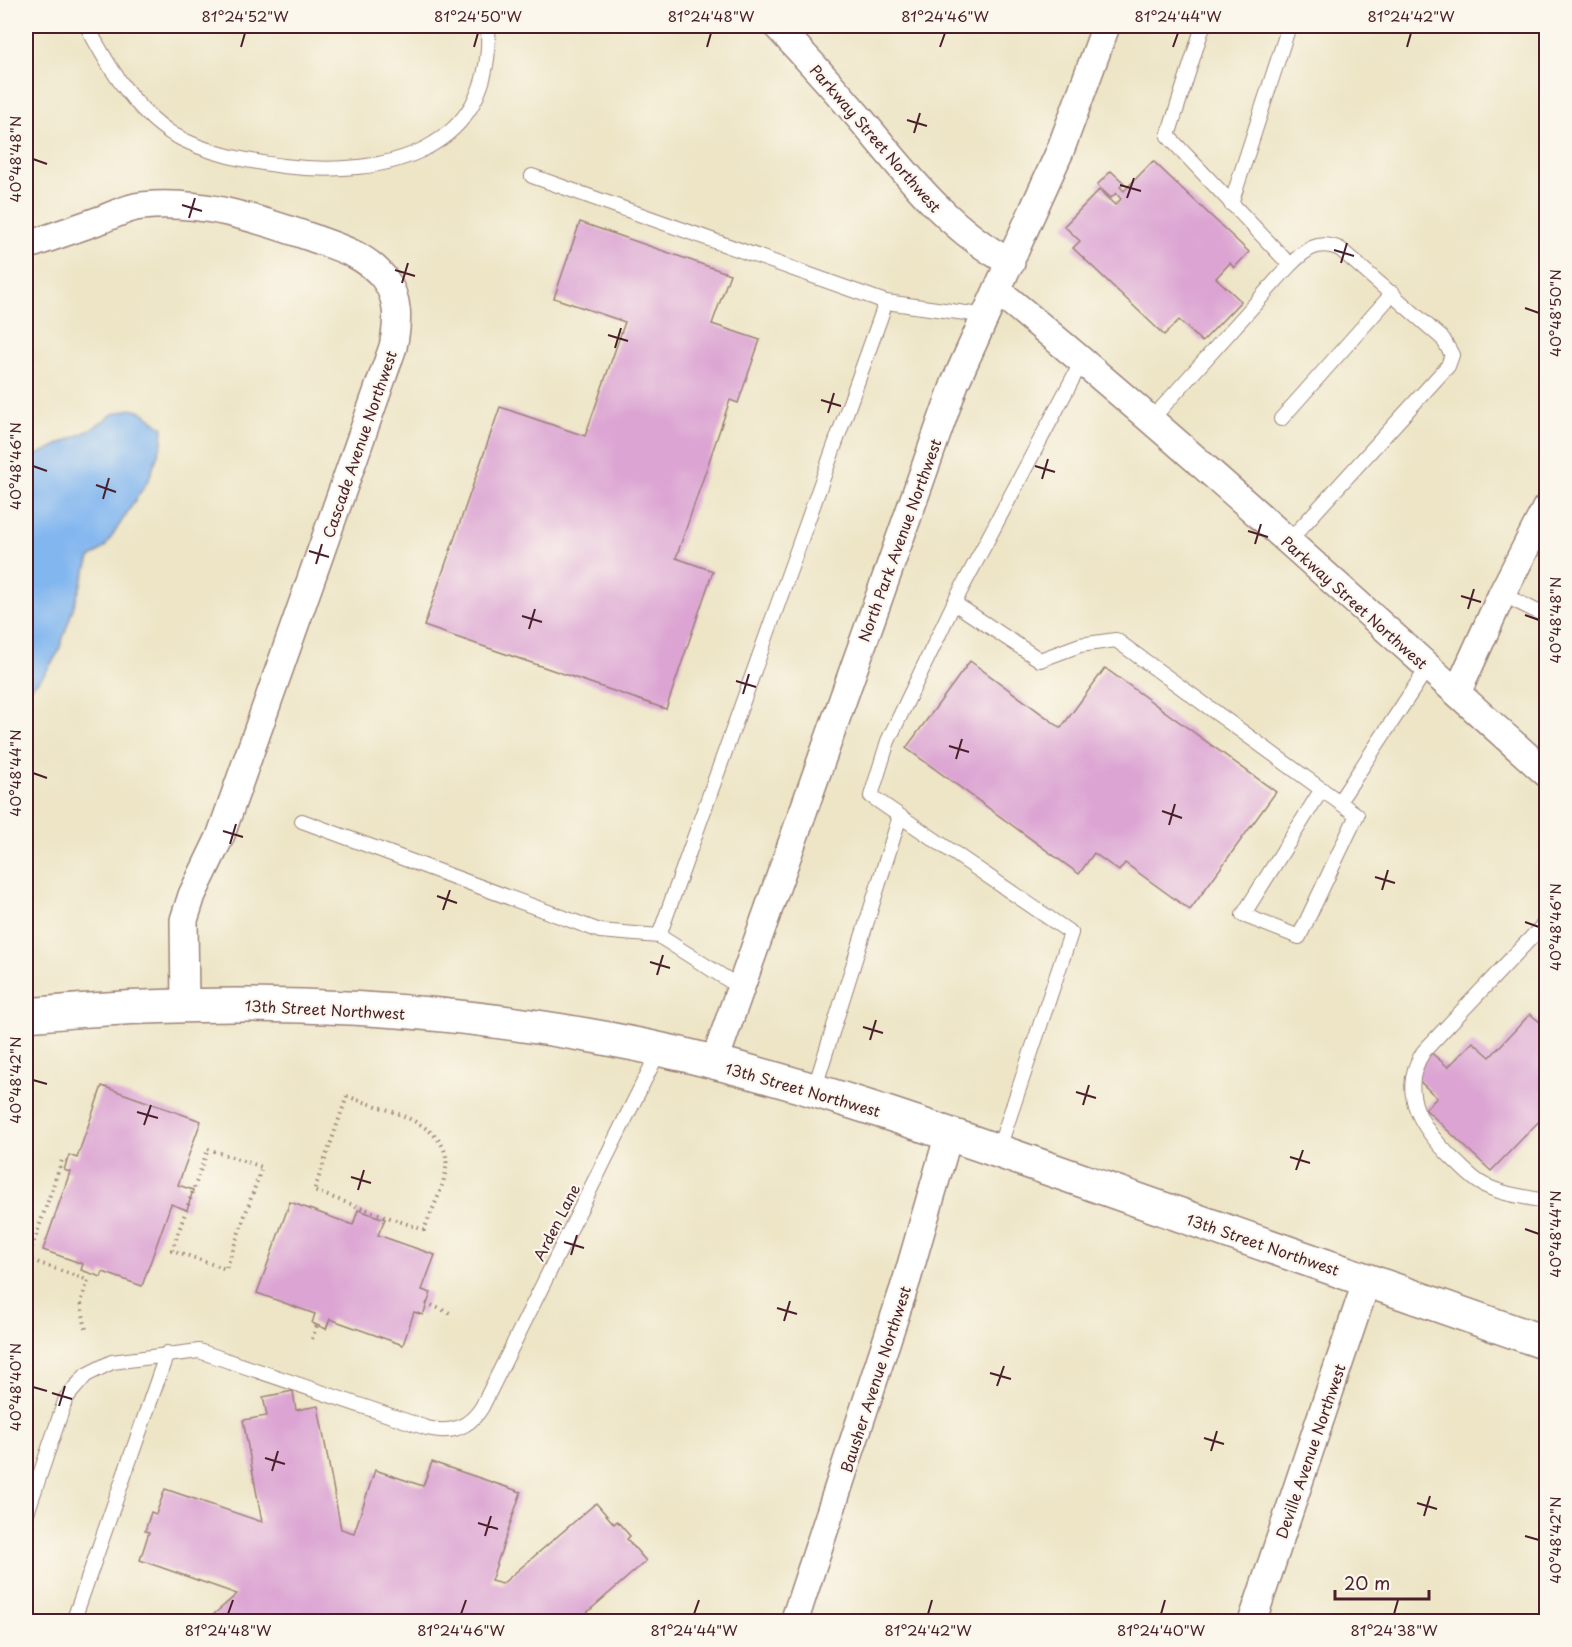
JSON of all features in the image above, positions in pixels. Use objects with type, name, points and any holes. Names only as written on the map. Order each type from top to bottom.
[{"type":"main road","name":"13th Street Northwest","points":[[26,1015],[100,1008],[185,1005],[278,1005],[389,1011],[546,1029],[659,1051],[714,1063],[814,1091],[949,1134],[1546,1343]]},
{"type":"street","name":"Parkway Street Northwest","points":[[777,26],[836,90],[934,207],[985,249],[1011,263]]},
{"type":"street","name":"North Park Avenue Northwest","points":[[714,1063],[955,383],[1060,151],[1106,26]]},
{"type":"street","name":"Cascade Avenue Northwest","points":[[26,246],[138,206],[164,204],[201,206],[253,217],[355,253],[373,266],[385,280],[395,301],[398,323],[393,347],[220,837],[192,895],[184,920],[185,1005]]},
{"type":"street","name":"Parkway Street Northwest","points":[[998,291],[1082,361],[1288,542],[1546,773]]},
{"type":"street","points":[[1457,693],[1502,594],[1546,508]]},
{"type":"street","name":"Bausher Avenue Northwest","points":[[794,1622],[908,1279],[949,1134]]},
{"type":"street","name":"Deville Avenue Northwest","points":[[1252,1622],[1368,1280]]},
{"type":"lane","points":[[87,26],[102,55],[128,92],[148,115],[172,134],[215,153],[261,163],[321,170],[369,168],[406,158],[443,137],[460,123],[472,105],[480,85],[489,43],[488,26]]},
{"type":"lane","points":[[1203,26],[1168,136],[1290,266]]},
{"type":"lane","points":[[1231,204],[1289,26]]},
{"type":"lane","points":[[532,176],[886,302],[987,316]]},
{"type":"lane","points":[[1150,421],[1290,266],[1314,246],[1332,245],[1348,254],[1393,293],[1443,339],[1451,349],[1452,358],[1288,542]]},
{"type":"lane","points":[[1281,419],[1393,293]]},
{"type":"lane","points":[[659,936],[886,302]]},
{"type":"lane","points":[[999,1151],[1071,933],[871,796],[888,741],[954,603],[1082,361]]},
{"type":"lane","points":[[1502,594],[1546,616]]},
{"type":"lane","points":[[954,603],[1040,660],[1080,645],[1116,640],[1322,789],[1356,815],[1299,937],[1243,915],[1322,789]]},
{"type":"lane","points":[[1339,802],[1428,667]]},
{"type":"lane","points":[[814,1091],[900,816]]},
{"type":"lane","points":[[302,821],[600,931],[659,936],[741,988]]},
{"type":"lane","points":[[1546,922],[1424,1051],[1416,1066],[1414,1083],[1416,1111],[1423,1126],[1472,1177],[1500,1192],[1546,1201]]},
{"type":"lane","name":"Arden Lane","points":[[166,1353],[199,1351],[435,1430],[452,1430],[466,1425],[482,1407],[659,1051]]},
{"type":"lane","points":[[26,1516],[63,1407],[78,1382],[94,1369],[112,1362],[166,1353],[72,1622]]},
{"type":"path","points":[[347,1096],[422,1124],[441,1142],[447,1167],[424,1230],[314,1191],[347,1096]]},
{"type":"path","points":[[208,1149],[262,1167],[226,1269],[172,1250],[186,1210],[208,1149]]},
{"type":"path","points":[[67,1161],[62,1160],[28,1259],[88,1280],[81,1303],[86,1330]]},
{"type":"path","points":[[426,1304],[452,1314]]},
{"type":"path","points":[[312,1339],[317,1325]]},
{"type":"water","points":[[131,409],[143,412],[163,428],[162,443],[149,479],[105,547],[90,558],[58,653],[43,676],[26,692],[26,460],[92,429],[113,414]]},
{"type":"building","points":[[1153,161],[1249,252],[1234,268],[1230,263],[1216,278],[1241,301],[1202,342],[1179,320],[1164,335],[1073,248],[1080,241],[1064,226],[1099,190],[1115,205],[1121,199],[1116,193],[1111,198],[1097,185],[1111,171],[1124,183],[1120,187],[1124,191]]},
{"type":"building","points":[[580,222],[730,274],[712,324],[760,340],[738,403],[730,400],[676,558],[713,571],[666,709],[424,626],[500,407],[585,436],[625,322],[554,298]]},
{"type":"building","points":[[970,661],[1061,728],[1105,668],[1276,792],[1190,910],[1125,863],[1119,871],[1094,853],[1079,874],[906,748]]},
{"type":"building","points":[[1530,1014],[1540,1022],[1546,1015],[1546,1114],[1491,1171],[1425,1109],[1437,1098],[1408,1070],[1428,1050],[1448,1067],[1473,1042],[1490,1057]]},
{"type":"building","points":[[102,1086],[201,1121],[178,1185],[193,1190],[187,1210],[171,1204],[142,1286],[103,1272],[101,1277],[81,1270],[83,1264],[43,1250],[70,1172],[64,1170],[69,1155],[77,1158]]},
{"type":"building","points":[[290,1202],[353,1225],[358,1210],[385,1219],[378,1235],[435,1255],[422,1290],[431,1293],[423,1315],[414,1312],[403,1345],[330,1319],[326,1329],[312,1323],[315,1314],[257,1293]]},
{"type":"building","points":[[293,1391],[296,1410],[318,1406],[341,1529],[354,1533],[375,1470],[423,1486],[432,1462],[521,1492],[491,1581],[502,1584],[596,1503],[614,1524],[617,1521],[630,1536],[627,1539],[646,1561],[576,1622],[205,1622],[237,1594],[140,1560],[149,1532],[145,1531],[151,1512],[156,1514],[165,1489],[262,1522],[243,1420],[267,1416],[263,1397]]}]
